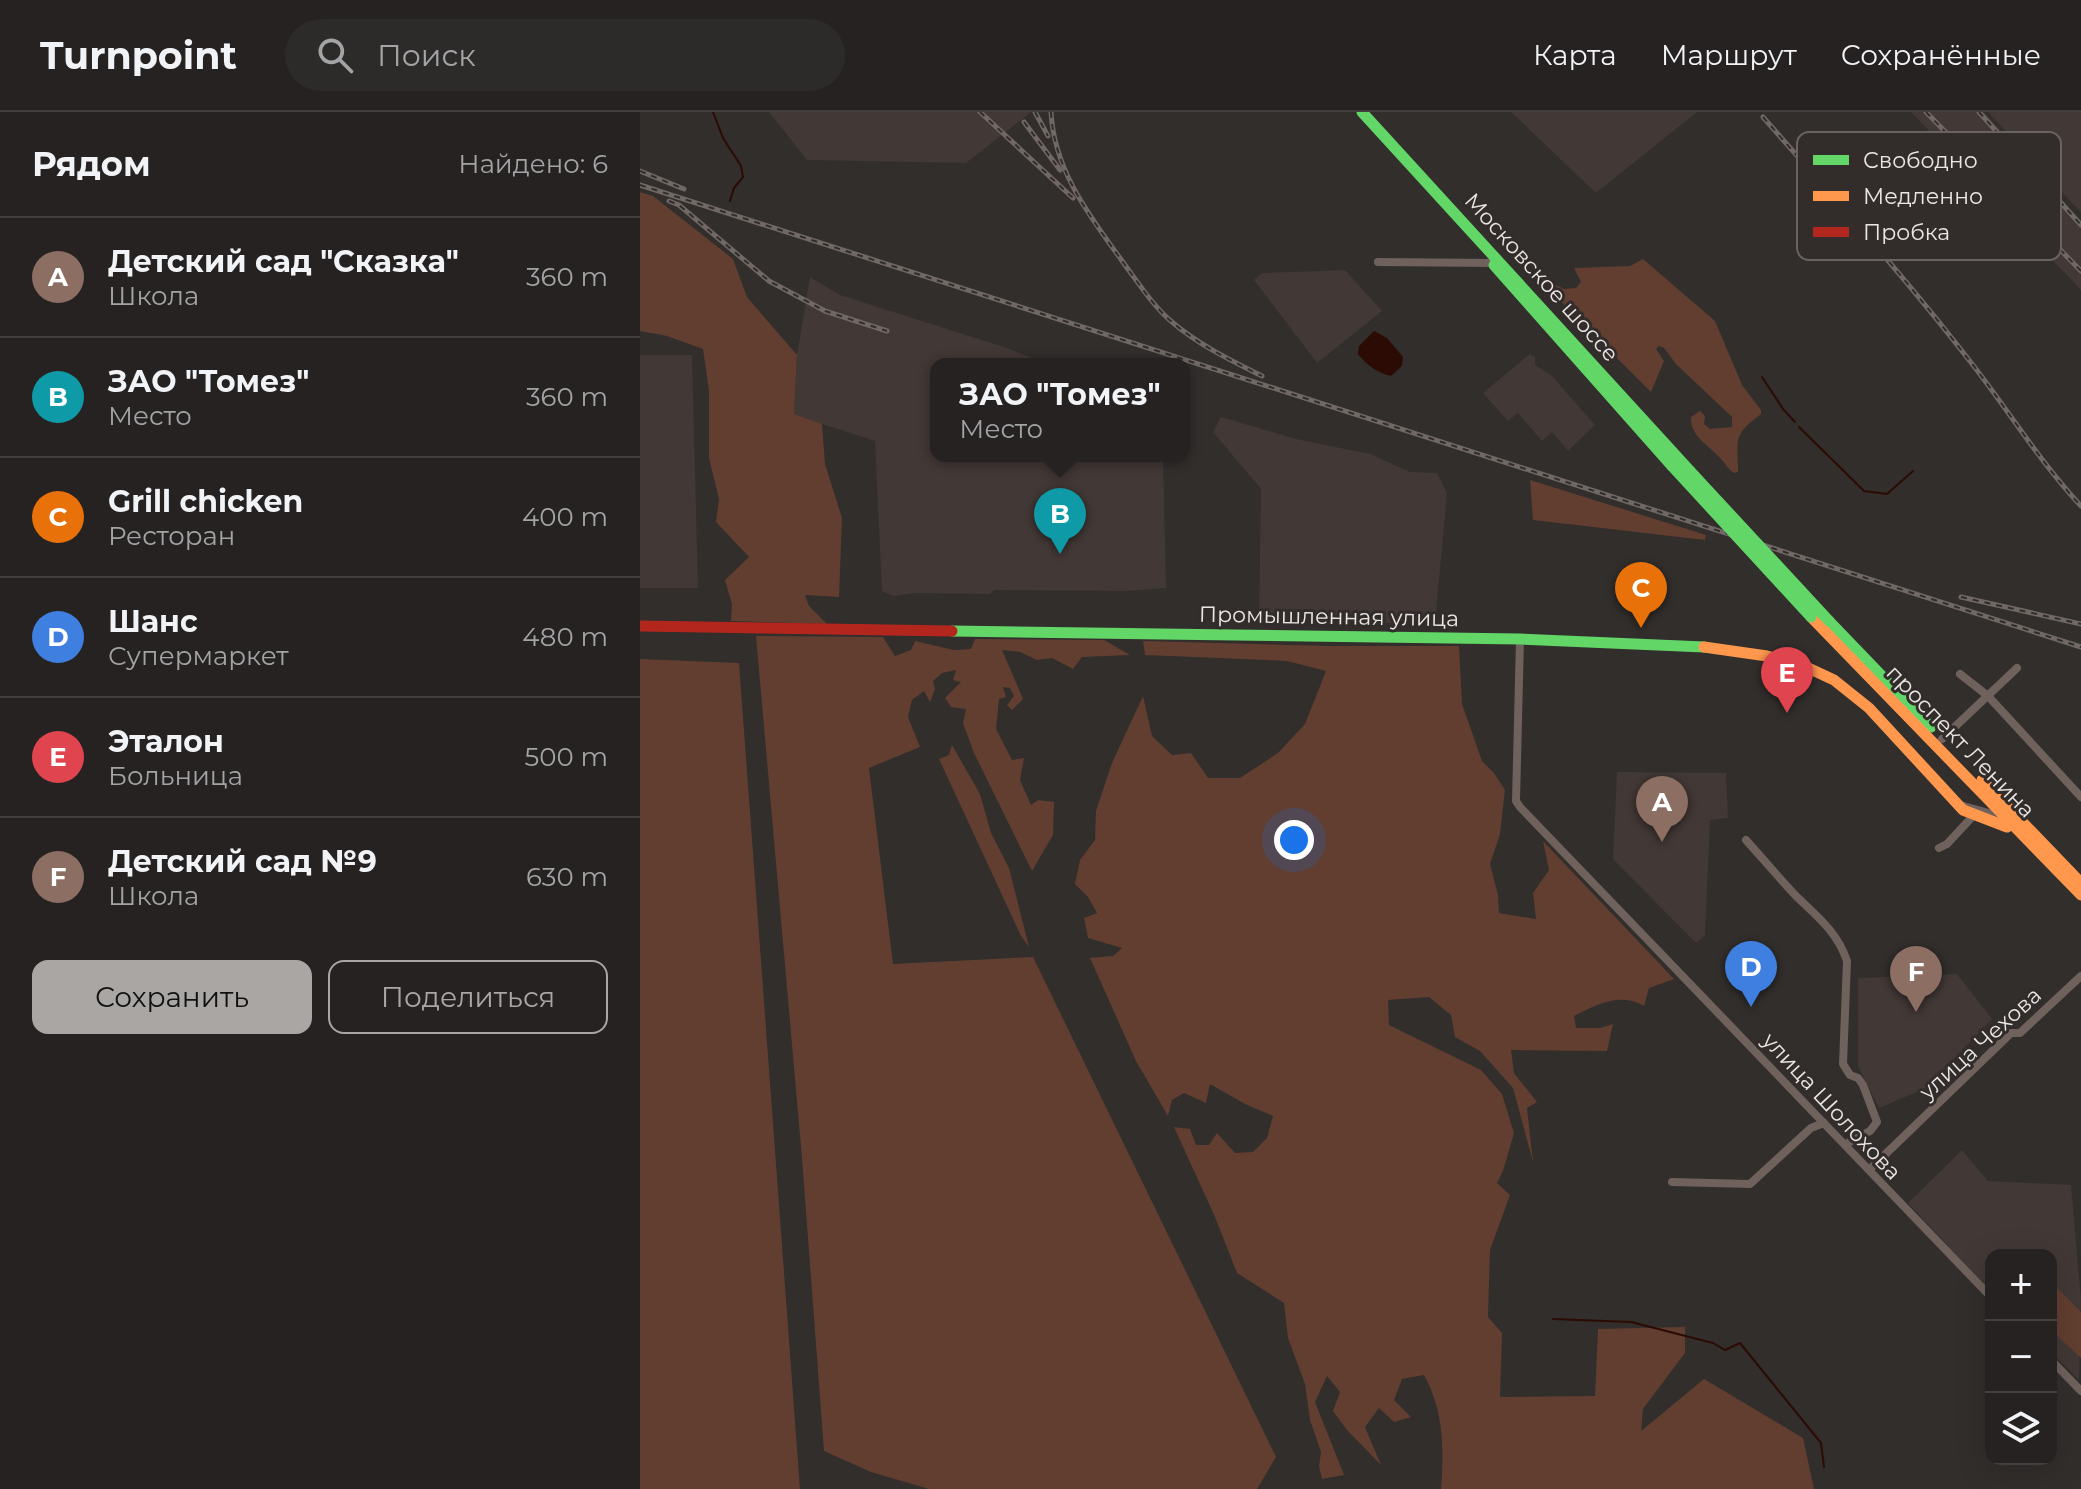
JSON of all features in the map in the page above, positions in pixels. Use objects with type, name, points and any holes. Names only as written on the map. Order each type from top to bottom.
[{"type":"main road","name":"Московское шоссе","points":[[1352,112],[1496,261],[1672,466],[1811,617]]},
{"type":"main road","name":"Московское шоссе","points":[[1362,112],[1829,621]]},
{"type":"main road","name":"проспект Ленина","points":[[1811,617],[1979,788],[2081,883]]},
{"type":"main road","name":"проспект Ленина","points":[[1829,621],[1942,739],[2081,895]]},
{"type":"main road","name":"Промышленная улица","points":[[640,626],[1520,639],[1692,647],[1773,658],[1806,666],[1835,681],[1857,699],[1973,816],[2007,827],[2014,820]]},
{"type":"street","points":[[1378,262],[1496,261]]},
{"type":"street","name":"улица Шолохова","points":[[1520,639],[1516,801],[1985,1291]]},
{"type":"street","points":[[1942,739],[2017,668]]},
{"type":"street","points":[[1960,674],[1988,696],[2081,797]]},
{"type":"street","points":[[1962,805],[1976,803],[1979,788]]},
{"type":"street","name":"Промышленная улица","points":[[1962,805],[2014,820]]},
{"type":"street","points":[[1939,848],[1947,844],[1973,816]]},
{"type":"street","points":[[1746,840],[1836,935],[1843,949],[1847,972],[1843,1064],[1850,1075],[1858,1078],[1863,1085],[1877,1122],[1870,1131],[1846,1144]]},
{"type":"street","name":"улица Чехова","points":[[1869,1170],[2011,1033],[2020,1033],[2081,976]]},
{"type":"street","points":[[1672,1182],[1750,1184],[1811,1128],[1824,1123]]},
{"type":"street","points":[[2057,1366],[2081,1391]]},
{"type":"shaded area","points":[[769,112],[1031,112],[966,163],[807,160]]},
{"type":"shaded area","points":[[1511,112],[1697,112],[1596,193]]},
{"type":"shaded area","points":[[1911,112],[1984,112],[2002,132],[1930,132]]},
{"type":"shaded area","points":[[1988,112],[2081,112],[2081,212],[2061,191],[2061,132],[2006,132]]},
{"type":"shaded area","points":[[640,192],[653,196],[733,259],[747,297],[797,355],[794,414],[822,424],[825,464],[842,518],[839,597],[805,595],[809,606],[827,624],[731,621],[732,604],[725,580],[749,557],[716,522],[719,499],[709,458],[709,391],[703,349],[667,336],[640,331]]},
{"type":"shaded area","points":[[2061,199],[2081,221],[2081,290],[2052,260],[2061,260]]},
{"type":"shaded area","points":[[1643,259],[1715,321],[1742,385],[1761,410],[1761,414],[1739,438],[1738,472],[1734,473],[1701,440],[1694,430],[1691,417],[1700,411],[1705,416],[1704,424],[1710,429],[1732,427],[1732,417],[1676,364],[1664,348],[1659,346],[1656,349],[1664,361],[1651,392],[1564,305],[1549,285],[1576,288],[1581,282],[1574,268],[1630,266]]},
{"type":"shaded area","points":[[1345,270],[1382,311],[1317,363],[1254,280],[1262,273]]},
{"type":"shaded area","points":[[810,277],[840,295],[1032,358],[930,358],[930,462],[1163,462],[1166,588],[1125,591],[994,590],[990,594],[915,593],[893,596],[882,591],[875,441],[794,415],[797,355]]},
{"type":"shaded area","points":[[1374,331],[1387,338],[1403,357],[1402,366],[1391,376],[1373,368],[1358,354],[1359,346]]},
{"type":"shaded area","points":[[1530,354],[1535,357],[1535,365],[1551,375],[1595,425],[1568,451],[1552,432],[1542,441],[1518,413],[1508,421],[1483,393]]},
{"type":"shaded area","points":[[640,355],[692,355],[698,588],[640,588]]},
{"type":"shaded area","points":[[1221,417],[1296,439],[1370,454],[1410,472],[1437,473],[1447,493],[1435,624],[1259,620],[1261,489],[1213,432]]},
{"type":"shaded area","points":[[1530,480],[1706,535],[1705,540],[1533,520]]},
{"type":"shaded area","points":[[756,636],[883,637],[895,656],[911,650],[915,641],[954,650],[971,649],[975,639],[1104,640],[1130,655],[1082,657],[1073,669],[1052,658],[1037,660],[1020,652],[1002,650],[1023,699],[1012,710],[1007,705],[1014,696],[1010,688],[1003,687],[1006,697],[999,699],[996,729],[1012,760],[1024,758],[1020,780],[1031,805],[1038,800],[1054,802],[1053,835],[1032,871],[974,753],[963,723],[966,709],[951,707],[945,698],[961,682],[953,680],[956,670],[942,673],[933,681],[935,689],[930,702],[924,691],[912,700],[908,717],[920,747],[869,768],[893,964],[1033,957],[1276,1457],[1257,1489],[929,1489],[871,1472],[824,1451],[802,1158]]},
{"type":"shaded area","points":[[1143,641],[1459,646],[1462,704],[1482,761],[1505,790],[1500,834],[1490,864],[1499,913],[1536,919],[1533,893],[1549,870],[1543,841],[1674,979],[1649,988],[1644,1006],[1618,1000],[1574,1016],[1576,1028],[1600,1028],[1613,1024],[1607,1051],[1511,1050],[1514,1073],[1537,1102],[1527,1108],[1533,1162],[1513,1088],[1480,1051],[1455,1037],[1451,1015],[1429,997],[1388,1000],[1389,1025],[1481,1070],[1502,1094],[1514,1133],[1497,1183],[1510,1195],[1490,1250],[1488,1317],[1502,1333],[1500,1397],[1595,1396],[1598,1329],[1685,1327],[1685,1353],[1643,1409],[1641,1431],[1704,1379],[1803,1438],[1814,1489],[1441,1489],[1439,1416],[1424,1375],[1402,1379],[1394,1400],[1411,1417],[1394,1422],[1379,1408],[1365,1427],[1381,1465],[1333,1411],[1340,1392],[1327,1376],[1315,1402],[1344,1475],[1322,1479],[1319,1466],[1321,1452],[1310,1420],[1305,1384],[1288,1338],[1284,1303],[1237,1273],[1174,1127],[1190,1129],[1196,1145],[1209,1145],[1217,1133],[1235,1153],[1253,1152],[1267,1138],[1273,1116],[1210,1084],[1206,1103],[1184,1093],[1172,1100],[1168,1116],[1136,1061],[1090,958],[1113,956],[1122,948],[1088,938],[1084,918],[1097,913],[1088,897],[1075,884],[1080,860],[1095,840],[1096,811],[1112,763],[1143,696],[1152,736],[1172,755],[1191,753],[1208,778],[1240,778],[1278,753],[1305,724],[1326,671],[1287,661],[1145,655]]},
{"type":"shaded area","points":[[640,659],[739,663],[800,1489],[640,1489]]},
{"type":"shaded area","points":[[952,745],[980,794],[991,833],[1009,868],[1029,947],[1021,936],[939,759],[949,755]]},
{"type":"shaded area","points":[[1617,772],[1726,773],[1728,818],[1710,820],[1705,935],[1696,943],[1613,859]]},
{"type":"shaded area","points":[[1957,974],[1992,1019],[1926,1088],[1879,1108],[1858,1066],[1858,978]]},
{"type":"shaded area","points":[[1962,1150],[1988,1181],[2071,1185],[2081,1299],[2079,1380],[2057,1358],[2057,1249],[1985,1249],[1985,1286],[1908,1203]]},
{"type":"shaded area","points":[[2057,1288],[2081,1312],[2081,1358],[2057,1336]]},
{"type":"waterway","points":[[713,112],[723,138],[741,166],[743,177],[734,188],[730,201]]},
{"type":"waterway","points":[[1762,377],[1795,422]]},
{"type":"waterway","points":[[1799,427],[1864,491],[1887,494],[1913,471]]},
{"type":"waterway","points":[[1553,1319],[1631,1322],[1713,1343],[1725,1350],[1740,1343],[1821,1443],[1824,1467]]},
{"type":"railway","points":[[980,112],[1073,198]]},
{"type":"railway","points":[[1035,112],[1048,136]]},
{"type":"railway","points":[[1051,112],[1059,155],[1067,175],[1100,230],[1147,295],[1165,316],[1193,338],[1262,376]]},
{"type":"railway","points":[[1926,112],[1945,132]]},
{"type":"railway","points":[[1979,112],[1997,132]]},
{"type":"railway","points":[[1763,117],[1797,156]]},
{"type":"railway","points":[[1024,122],[1060,170]]},
{"type":"railway","points":[[640,171],[684,189]]},
{"type":"railway","points":[[640,185],[1180,358]]},
{"type":"railway","points":[[669,201],[679,205],[769,281],[825,311],[887,331]]},
{"type":"railway","points":[[2061,203],[2081,225]]},
{"type":"railway","points":[[2061,250],[2081,271]]},
{"type":"railway","points":[[1887,260],[2081,506]]},
{"type":"railway","points":[[1190,361],[2081,647]]},
{"type":"railway","points":[[1961,597],[2081,624]]},
{"type":"traffic: fast","points":[[1362,112],[1690,471]]},
{"type":"traffic: fast","points":[[1494,265],[1672,466]]},
{"type":"traffic: fast","points":[[1672,466],[1811,617]]},
{"type":"traffic: fast","points":[[1690,471],[1829,621]]},
{"type":"traffic: fast","points":[[1829,621],[1931,727]]},
{"type":"traffic: fast","points":[[952,631],[1520,639],[1704,647]]},
{"type":"traffic: slow","points":[[1811,617],[2081,895]]},
{"type":"traffic: slow","points":[[1704,647],[1767,656],[1804,666],[1834,680],[1869,708],[1963,810],[2007,827],[2020,819]]},
{"type":"traffic: slow","points":[[1982,780],[2081,883]]},
{"type":"traffic: jam","points":[[640,626],[952,631]]},
{"type":"place","name":"ЗАО \"Томез\"","points":[[1060,554]]},
{"type":"place","name":"Grill chicken","points":[[1641,628]]},
{"type":"place","name":"Эталон","points":[[1787,713]]},
{"type":"place","name":"Детский сад \"Сказка\"","points":[[1662,842]]},
{"type":"place","name":"Шанс","points":[[1751,1007]]},
{"type":"place","name":"Детский сад №9","points":[[1916,1012]]}]
